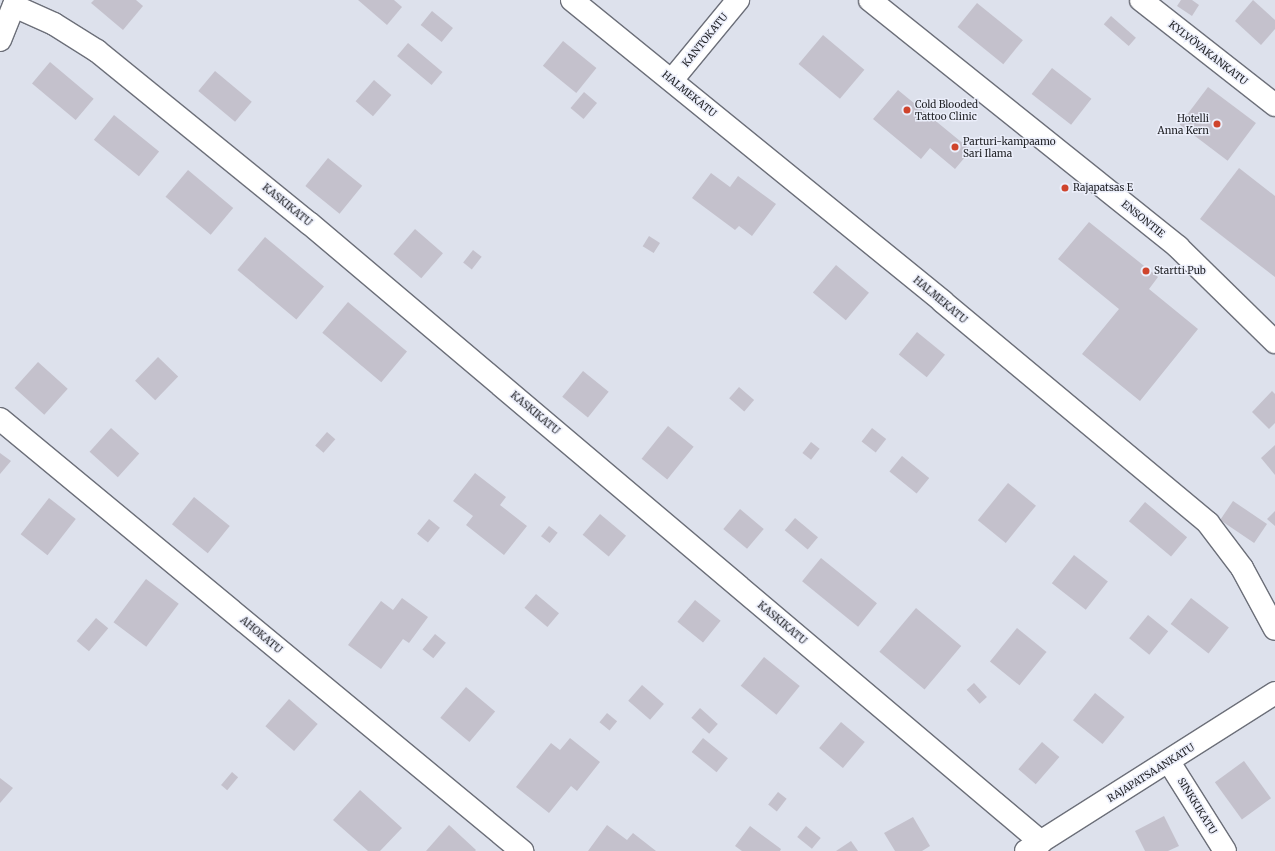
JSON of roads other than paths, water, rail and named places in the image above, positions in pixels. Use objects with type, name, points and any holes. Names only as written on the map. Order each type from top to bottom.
[{"type":"street","name":"HALMEKATU","points":[[572,0],[672,80],[1208,523],[1242,568],[1275,629]]},
{"type":"street","name":"KANTOKATU","points":[[672,80],[738,0]]},
{"type":"street","name":"ENSONTIE","points":[[870,0],[1178,247],[1275,342]]},
{"type":"street","name":"KYLVÖVAKANKATU","points":[[1141,0],[1275,105]]},
{"type":"street","points":[[0,40],[15,3]]},
{"type":"street","name":"KASKIKATU","points":[[15,3],[54,24],[97,51],[303,218],[1034,846]]},
{"type":"street","name":"AHOKATU","points":[[0,419],[522,851]]},
{"type":"street","name":"RAJAPATSAANKATU","points":[[1034,846],[1275,694]]},
{"type":"street","name":"SINKKIKATU","points":[[1169,762],[1224,851]]},
{"type":"place","name":"Cold Blooded Tattoo Clinic","points":[[907,110]]},
{"type":"place","name":"Hotelli Anna Kern","points":[[1217,124]]},
{"type":"place","name":"Parturi-kampaamo Sari Ilama","points":[[955,147]]},
{"type":"place","name":"Rajapatsas E","points":[[1065,188]]},
{"type":"place","name":"Startti Pub","points":[[1146,271]]}]
